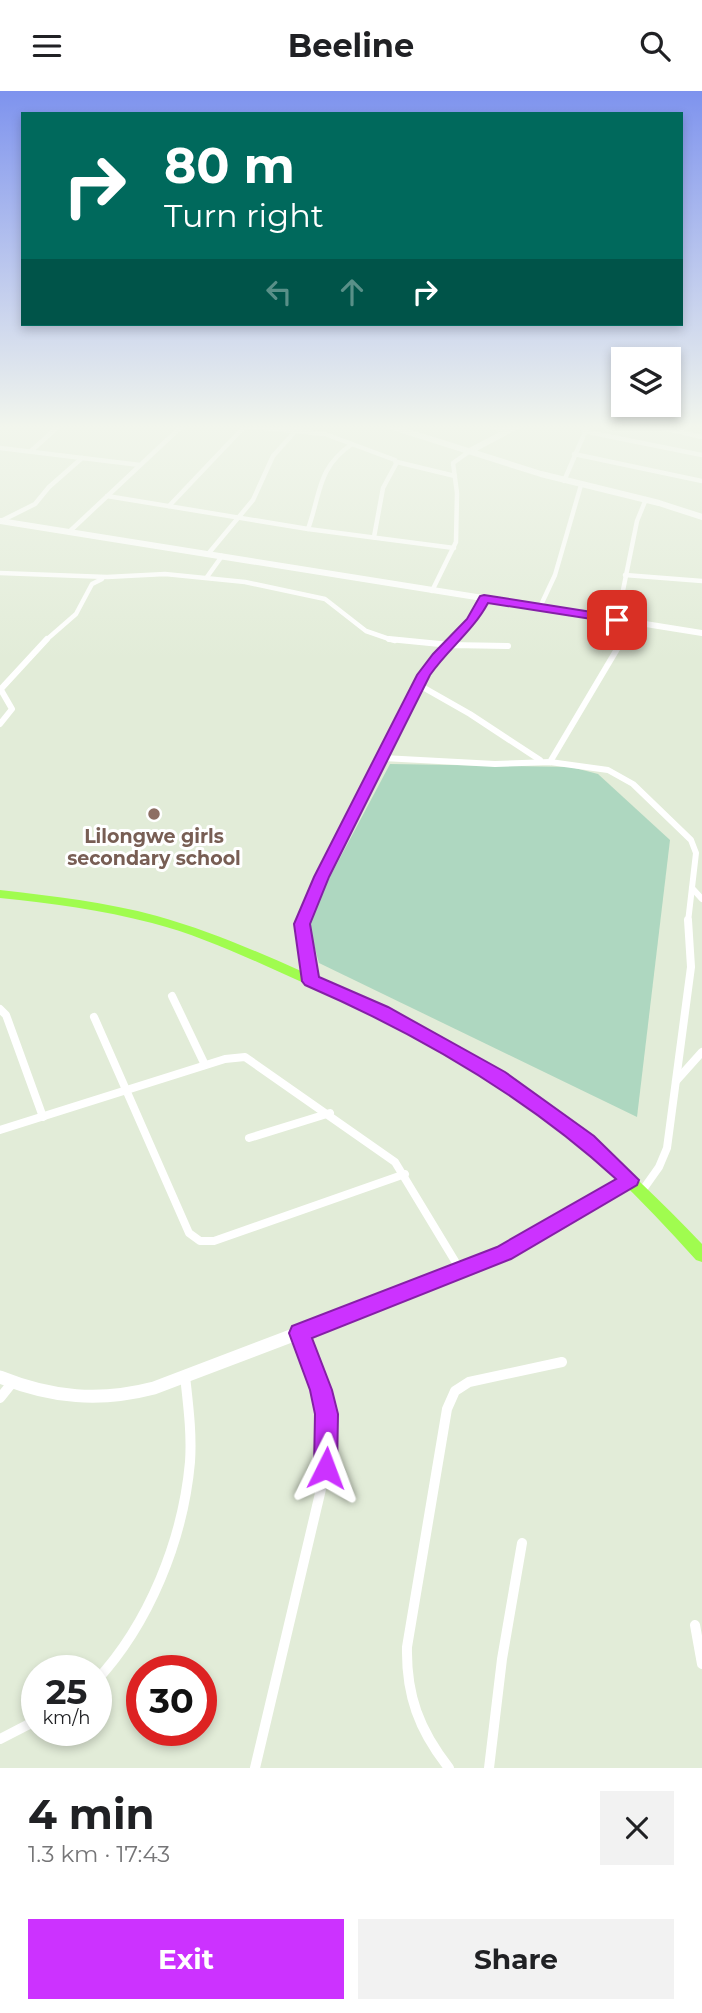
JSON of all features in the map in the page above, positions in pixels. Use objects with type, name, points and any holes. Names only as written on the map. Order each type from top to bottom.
[{"type":"highway","points":[[0,894],[101,906],[179,926],[412,1027],[498,1077],[587,1141],[642,1191],[702,1255]]},
{"type":"street","points":[[1,521],[36,503]]},
{"type":"street","points":[[69,532],[99,503]]},
{"type":"street","points":[[152,503],[308,529],[454,548]]},
{"type":"street","points":[[208,554],[251,503]]},
{"type":"street","points":[[308,529],[317,503]]},
{"type":"street","points":[[374,537],[383,503]]},
{"type":"street","points":[[432,590],[454,548],[455,503]]},
{"type":"street","points":[[540,607],[555,575],[576,503]]},
{"type":"street","points":[[617,620],[637,521],[644,503]]},
{"type":"street","points":[[659,503],[702,517]]},
{"type":"street","points":[[1,521],[702,633]]},
{"type":"street","points":[[207,577],[222,556]]},
{"type":"street","points":[[0,573],[107,577],[164,574],[207,577],[325,599],[366,631],[396,641],[508,646]]},
{"type":"street","points":[[625,575],[702,581]]},
{"type":"street","points":[[0,724],[12,709],[0,690],[38,647],[76,614],[92,585],[107,577]]},
{"type":"street","points":[[311,981],[302,924],[321,877],[419,685],[437,656],[472,621],[484,599]]},
{"type":"street","points":[[547,762],[598,678],[622,645],[627,622]]},
{"type":"street","points":[[419,685],[470,713],[547,762]]},
{"type":"street","points":[[383,758],[495,764],[547,762],[608,770],[633,784],[691,840],[696,853],[688,913],[691,968],[667,1148],[659,1167],[642,1191]]},
{"type":"street","points":[[692,888],[702,899]]},
{"type":"street","points":[[172,996],[205,1065]]},
{"type":"street","points":[[0,1009],[6,1015],[43,1117]]},
{"type":"street","points":[[93,1017],[189,1233],[203,1243],[405,1174]]},
{"type":"street","points":[[676,1081],[702,1052]]},
{"type":"street","points":[[0,1131],[205,1065],[245,1057],[330,1113],[395,1162],[405,1174],[461,1271]]},
{"type":"street","points":[[249,1138],[330,1113]]},
{"type":"street","points":[[0,1377],[61,1397],[84,1399],[131,1395],[461,1271],[535,1236],[630,1180]]},
{"type":"street","points":[[256,1768],[326,1468],[326,1414],[321,1390],[299,1333]]},
{"type":"street","points":[[449,1768],[420,1728],[412,1707],[406,1668],[407,1647],[447,1409],[455,1391],[469,1382],[562,1362]]},
{"type":"street","points":[[112,1664],[150,1601],[183,1507],[191,1445],[185,1376]]},
{"type":"street","points":[[0,1398],[12,1383]]},
{"type":"street","points":[[489,1768],[502,1659],[522,1543]]},
{"type":"street","points":[[695,1625],[702,1664]]},
{"type":"street","points":[[0,1739],[21,1728]]},
{"type":"green space","points":[[390,764],[571,767],[598,774],[670,840],[637,1117],[319,963],[307,920]]},
{"type":"place","name":"Lilongwe girls secondary school","points":[[154,814]]},
{"type":"route","points":[[326,1468],[326,1414],[321,1390],[299,1333],[504,1253],[630,1180],[587,1141],[498,1077],[422,1032],[311,981],[302,924],[321,877],[424,675],[444,648],[455,641],[472,621],[484,599],[617,620]]}]
